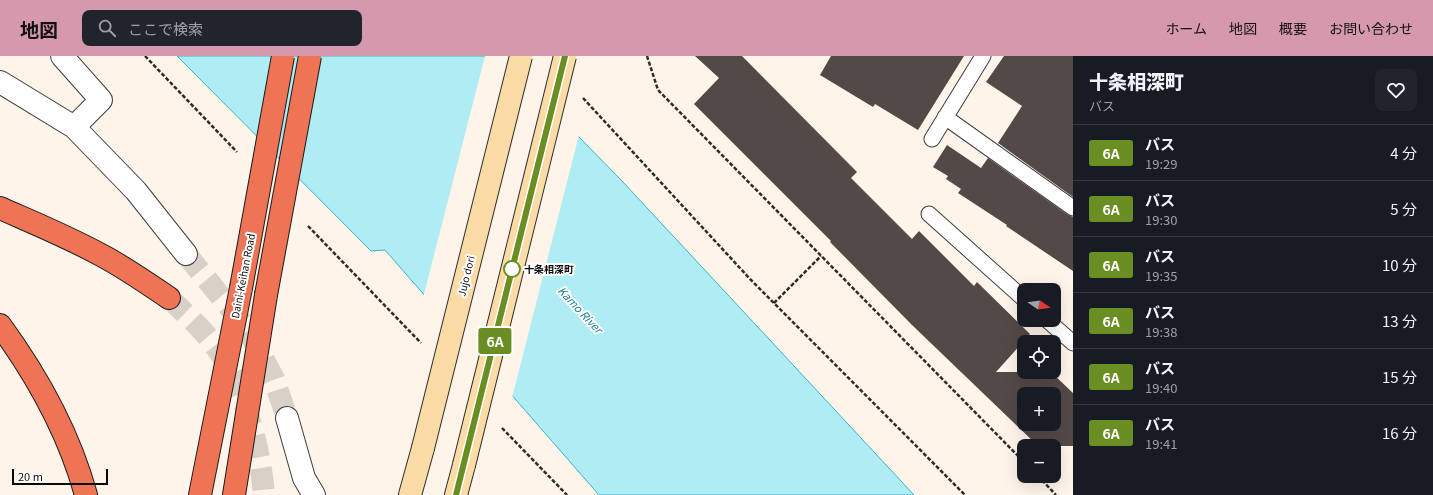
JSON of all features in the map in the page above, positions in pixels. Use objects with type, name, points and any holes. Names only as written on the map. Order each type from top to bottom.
[{"type":"highway","name":"Daini-Keihan Road","points":[[200,495],[241,288],[283,56]]},
{"type":"highway","points":[[234,495],[266,295],[310,56]]},
{"type":"highway","points":[[0,208],[66,237],[102,255],[137,276],[169,298]]},
{"type":"highway","points":[[0,326],[20,352],[41,386],[74,456],[86,495]]},
{"type":"street","points":[[62,56],[101,100],[74,127]]},
{"type":"street","name":"Jujo dori","points":[[410,495],[521,56]]},
{"type":"street","points":[[456,495],[565,56]]},
{"type":"street","points":[[0,82],[74,127],[136,191],[186,254]]},
{"type":"street","points":[[287,418],[304,478],[314,495]]},
{"type":"lane","points":[[932,139],[983,56]]},
{"type":"lane","points":[[945,117],[1073,208]]},
{"type":"lane","points":[[929,214],[1017,293]]},
{"type":"lane","points":[[1055,327],[1073,343]]},
{"type":"path","points":[[144,56],[239,154]]},
{"type":"path","points":[[648,56],[658,90],[1017,455]]},
{"type":"path","points":[[582,96],[774,303],[965,495]]},
{"type":"path","points":[[305,223],[425,348]]},
{"type":"path","points":[[774,303],[822,256]]},
{"type":"path","points":[[502,427],[567,495]]},
{"type":"path","points":[[1045,483],[1056,495]]},
{"type":"water","name":"Kamo River","points":[[177,56],[500,56],[622,181],[914,495],[599,495],[385,250],[371,251]]},
{"type":"pier","points":[[485,56],[502,56],[579,135],[512,398],[423,298]]},
{"type":"building","points":[[695,56],[742,56],[857,172],[851,178],[912,239],[919,231],[974,286],[977,282],[1017,321],[1017,327],[1023,327],[1030,334],[1017,335],[1017,349],[996,372],[1017,372],[1017,379],[1058,379],[1073,393],[1073,446],[1061,446],[1061,439],[1031,439],[1022,431],[1061,431],[1061,387],[1017,387],[1017,426],[912,325],[830,242],[831,241],[694,104],[719,78]]},
{"type":"building","points":[[831,56],[964,56],[918,130],[875,104],[873,107],[820,75]]},
{"type":"building","points":[[1004,56],[1073,56],[1073,197],[998,143],[1022,106],[986,82]]},
{"type":"building","points":[[947,145],[981,168],[988,158],[1068,215],[1073,217],[1073,271],[958,193],[961,189],[946,179],[948,176],[933,167]]},
{"type":"tunnel","points":[[186,254],[248,330],[274,379],[287,418]]},
{"type":"tunnel","points":[[169,298],[210,340],[222,356],[231,372],[245,405],[255,441],[264,495]]},
{"type":"bus line","name":"6A","points":[[456,495],[565,56]]},
{"type":"place","name":"十条相深町","points":[[512,269]]}]
